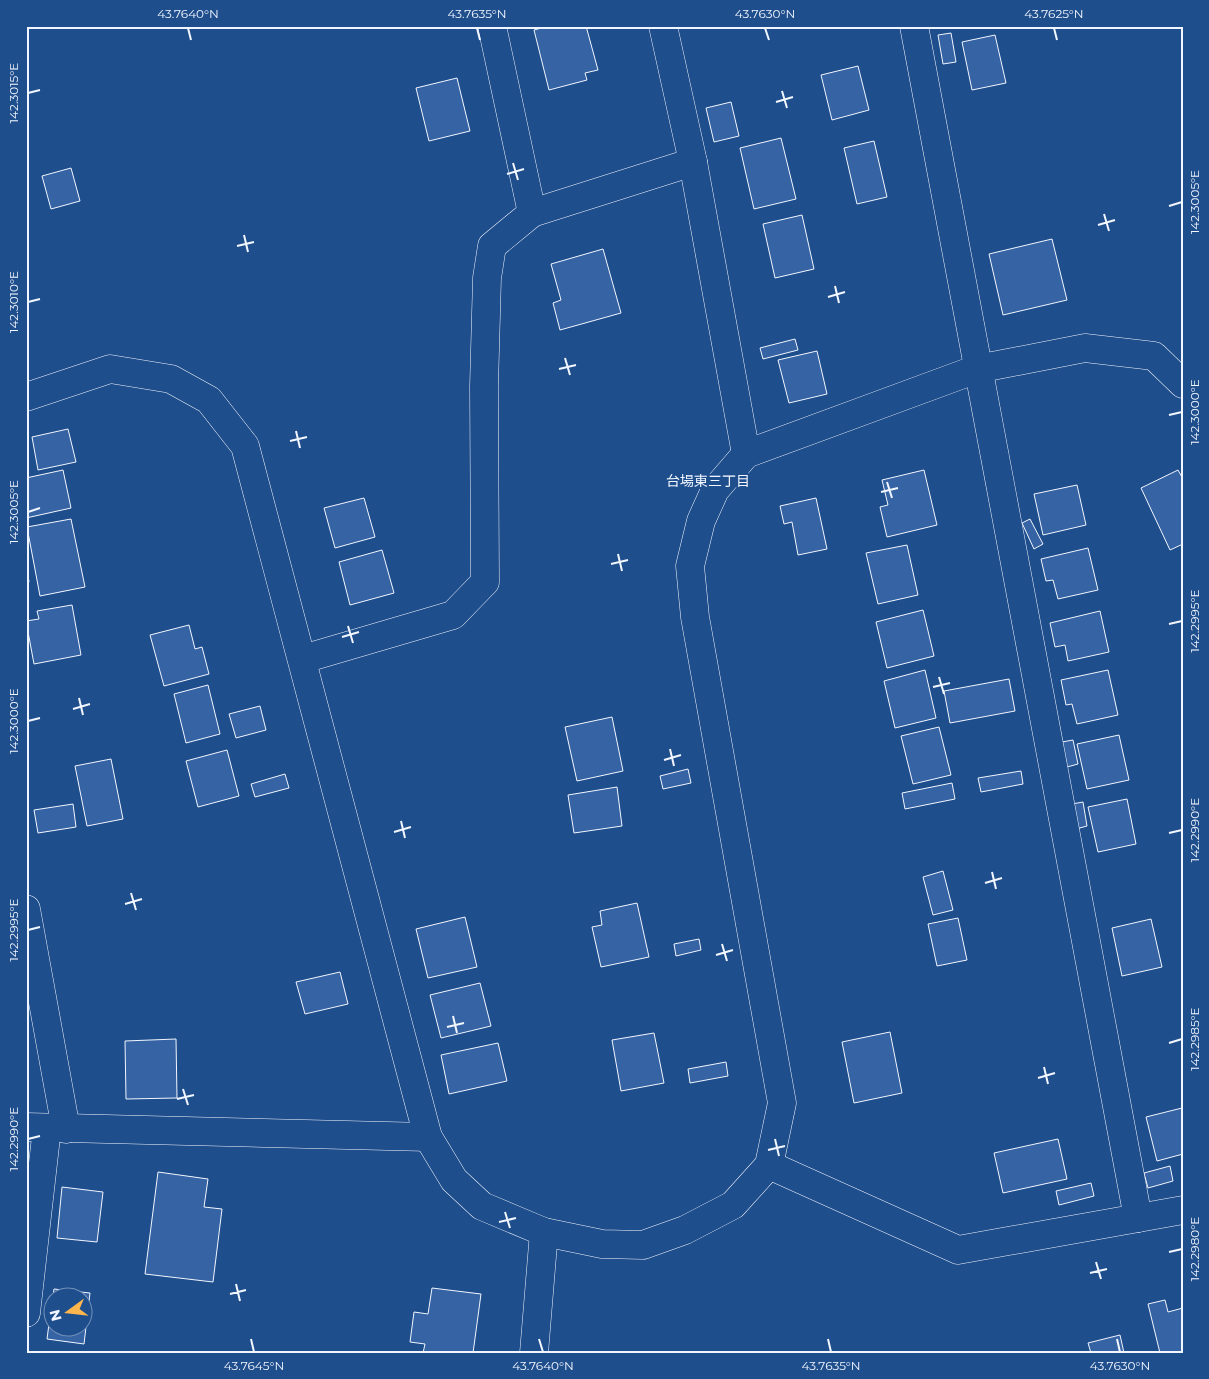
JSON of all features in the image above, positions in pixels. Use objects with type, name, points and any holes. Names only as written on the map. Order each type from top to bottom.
[{"type":"street","points":[[492,26],[532,213]]},
{"type":"street","points":[[663,26],[693,162],[746,454]]},
{"type":"street","points":[[914,26],[1138,1218]]},
{"type":"street","points":[[303,659],[453,615],[485,582],[484,386],[487,278],[492,246],[532,213],[693,162]]},
{"type":"street","points":[[26,397],[110,369],[171,380],[209,400],[245,446],[303,659],[428,1137],[454,1180],[482,1206],[544,1232],[602,1244],[643,1245],[684,1230],[733,1205],[769,1165],[782,1103],[695,617],[690,566],[701,521],[715,490],[746,454],[977,369],[1085,348],[1154,356],[1183,384]]},
{"type":"street","points":[[26,909],[46,1128],[26,1314]]},
{"type":"street","points":[[46,1128],[428,1137]]},
{"type":"street","points":[[769,1165],[958,1250],[1183,1210]]},
{"type":"street","points":[[534,1353],[544,1232]]},
{"type":"building","points":[[549,26],[586,26],[598,70],[585,73],[587,80],[549,90],[534,30]]},
{"type":"building","points":[[951,33],[956,62],[943,64],[938,35]]},
{"type":"building","points":[[995,35],[1006,83],[972,90],[962,42]]},
{"type":"building","points":[[858,66],[869,110],[832,120],[821,75]]},
{"type":"building","points":[[457,78],[470,131],[429,141],[416,88]]},
{"type":"building","points":[[731,102],[739,136],[714,142],[706,108]]},
{"type":"building","points":[[781,138],[796,199],[754,209],[740,148]]},
{"type":"building","points":[[874,141],[887,197],[857,204],[844,148]]},
{"type":"building","points":[[71,168],[80,201],[51,209],[42,176]]},
{"type":"building","points":[[802,215],[814,269],[775,278],[763,224]]},
{"type":"building","points":[[1052,239],[1067,300],[1003,315],[989,254]]},
{"type":"building","points":[[603,249],[621,313],[560,330],[553,303],[561,300],[551,264]]},
{"type":"building","points":[[795,339],[798,350],[763,359],[760,348]]},
{"type":"building","points":[[817,351],[827,394],[789,403],[778,360]]},
{"type":"building","points":[[68,429],[76,462],[38,470],[32,437]]},
{"type":"building","points":[[63,470],[71,508],[26,518],[26,478]]},
{"type":"building","points":[[924,470],[937,525],[887,537],[880,507],[888,505],[882,480]]},
{"type":"building","points":[[1178,470],[1183,479],[1183,544],[1170,550],[1141,488]]},
{"type":"building","points":[[1077,485],[1086,525],[1043,535],[1034,494]]},
{"type":"building","points":[[364,498],[375,537],[335,548],[324,508]]},
{"type":"building","points":[[816,498],[827,549],[798,555],[792,522],[784,524],[780,506]]},
{"type":"building","points":[[71,519],[85,587],[40,596],[27,527]]},
{"type":"building","points":[[1030,519],[1043,544],[1034,549],[1022,523]]},
{"type":"building","points":[[907,545],[918,595],[878,604],[866,553]]},
{"type":"building","points":[[1088,548],[1098,590],[1058,599],[1053,580],[1046,581],[1041,559]]},
{"type":"building","points":[[382,550],[394,593],[350,605],[339,562]]},
{"type":"building","points":[[26,565],[29,582],[26,583]]},
{"type":"building","points":[[72,605],[81,655],[34,664],[26,621],[39,619],[37,611]]},
{"type":"building","points":[[923,610],[934,656],[887,668],[876,622]]},
{"type":"building","points":[[1100,611],[1109,652],[1068,661],[1065,645],[1055,647],[1050,623]]},
{"type":"building","points":[[189,625],[195,649],[202,647],[209,674],[164,686],[150,635]]},
{"type":"building","points":[[925,670],[936,718],[895,728],[884,681]]},
{"type":"building","points":[[1108,670],[1118,715],[1077,724],[1072,704],[1066,705],[1061,680]]},
{"type":"building","points":[[1009,679],[1015,711],[950,723],[944,691]]},
{"type":"building","points":[[208,685],[220,734],[186,743],[174,694]]},
{"type":"building","points":[[260,706],[266,730],[236,738],[229,714]]},
{"type":"building","points":[[612,717],[623,771],[577,781],[565,727]]},
{"type":"building","points":[[939,727],[951,775],[913,784],[901,736]]},
{"type":"building","points":[[1119,735],[1129,780],[1087,789],[1077,744]]},
{"type":"building","points":[[1073,740],[1078,764],[1067,767],[1062,742]]},
{"type":"building","points":[[227,750],[239,796],[198,807],[186,761]]},
{"type":"building","points":[[111,759],[123,819],[87,826],[75,766]]},
{"type":"building","points":[[688,769],[691,783],[663,789],[660,776]]},
{"type":"building","points":[[1021,771],[1023,784],[981,792],[978,778]]},
{"type":"building","points":[[285,774],[289,788],[255,797],[251,784]]},
{"type":"building","points":[[952,783],[955,799],[905,809],[902,793]]},
{"type":"building","points":[[617,787],[622,826],[574,833],[568,795]]},
{"type":"building","points":[[1127,799],[1136,844],[1098,852],[1088,807]]},
{"type":"building","points":[[1083,802],[1087,826],[1076,829],[1072,804]]},
{"type":"building","points":[[73,804],[76,827],[38,833],[34,810]]},
{"type":"building","points":[[943,871],[953,910],[933,915],[923,877]]},
{"type":"building","points":[[637,903],[649,957],[601,967],[592,927],[602,925],[600,911]]},
{"type":"building","points":[[465,917],[477,967],[428,978],[416,929]]},
{"type":"building","points":[[958,918],[967,960],[937,966],[928,924]]},
{"type":"building","points":[[1151,919],[1162,967],[1122,976],[1112,928]]},
{"type":"building","points":[[699,939],[701,950],[676,956],[674,944]]},
{"type":"building","points":[[340,972],[348,1004],[305,1014],[296,982]]},
{"type":"building","points":[[480,983],[491,1026],[441,1038],[430,995]]},
{"type":"building","points":[[890,1032],[902,1093],[854,1103],[842,1042]]},
{"type":"building","points":[[654,1033],[664,1083],[621,1091],[612,1040]]},
{"type":"building","points":[[176,1039],[177,1098],[126,1099],[125,1041]]},
{"type":"building","points":[[498,1043],[507,1081],[449,1094],[441,1055]]},
{"type":"building","points":[[726,1062],[728,1076],[690,1083],[688,1069]]},
{"type":"building","points":[[1182,1108],[1183,1154],[1157,1161],[1146,1117]]},
{"type":"building","points":[[1058,1139],[1067,1179],[1003,1193],[994,1153]]},
{"type":"building","points":[[1170,1166],[1173,1181],[1148,1188],[1144,1173]]},
{"type":"building","points":[[158,1172],[208,1179],[204,1207],[222,1209],[213,1282],[145,1274]]},
{"type":"building","points":[[1091,1183],[1094,1196],[1059,1205],[1056,1191]]},
{"type":"building","points":[[62,1187],[103,1192],[97,1242],[57,1238]]},
{"type":"building","points":[[432,1288],[481,1294],[473,1353],[423,1353],[425,1344],[410,1342],[414,1312],[428,1314]]},
{"type":"building","points":[[1165,1300],[1168,1312],[1183,1308],[1183,1353],[1160,1353],[1148,1304]]},
{"type":"building","points":[[1120,1335],[1124,1353],[1091,1353],[1088,1343]]},
{"type":"building","points":[[47,1336],[85,1336],[84,1344],[47,1339]]},
{"type":"district","name":"台場東三丁目","points":[[708,481]]}]
